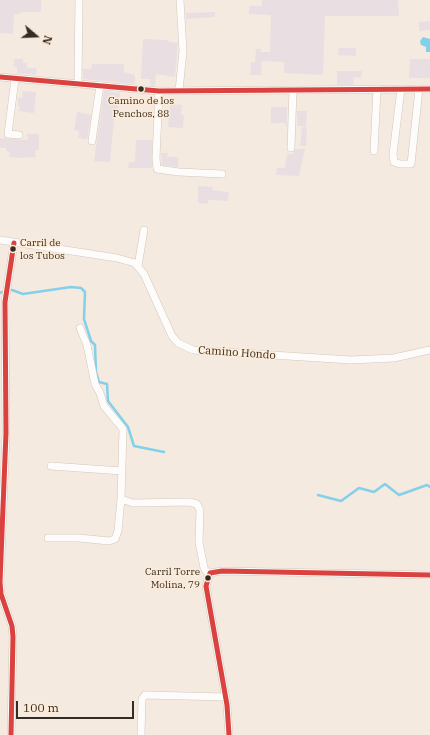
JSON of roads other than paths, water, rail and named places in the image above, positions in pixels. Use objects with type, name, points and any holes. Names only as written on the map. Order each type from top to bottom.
[{"type":"street","points":[[78,83],[79,0]]},
{"type":"street","points":[[179,91],[183,51],[180,0]]},
{"type":"street","points":[[0,78],[78,83],[159,91],[430,89]]},
{"type":"street","points":[[15,79],[8,134],[19,135]]},
{"type":"street","points":[[92,141],[100,85]]},
{"type":"street","points":[[374,151],[377,89]]},
{"type":"street","points":[[400,89],[393,154],[394,162],[400,164],[411,164],[419,89]]},
{"type":"street","points":[[291,148],[293,90]]},
{"type":"street","points":[[159,91],[157,169],[179,172],[222,174]]},
{"type":"street","points":[[0,240],[125,259],[138,266],[141,256],[144,230]]},
{"type":"street","points":[[11,735],[13,637],[12,626],[0,594],[0,541],[3,465],[5,302],[14,243]]},
{"type":"street","name":"Camino Hondo","points":[[138,266],[172,336],[178,343],[193,350],[352,360],[394,358],[430,350]]},
{"type":"street","points":[[48,538],[79,538],[112,541],[116,538],[118,531],[121,499],[123,429],[104,406],[100,393],[94,384],[87,345],[80,328]]},
{"type":"street","points":[[51,466],[122,471]]},
{"type":"street","points":[[121,499],[133,503],[189,502],[197,504],[200,510],[199,542],[204,568],[209,575]]},
{"type":"street","points":[[229,735],[225,697],[206,586],[209,575],[212,572],[430,575]]},
{"type":"street","points":[[141,735],[142,699],[145,695],[225,697]]},
{"type":"water","points":[[423,37],[430,39],[430,52],[426,52],[426,47],[421,45],[420,41]]},
{"type":"waterway","points":[[12,290],[23,294],[71,287],[81,288],[85,292],[84,319],[91,341],[95,345],[96,372],[99,382],[107,384],[108,401],[128,427],[134,446],[164,452]]},
{"type":"waterway","points":[[318,495],[341,501],[359,488],[374,492],[385,484],[399,495],[427,485],[430,487]]},
{"type":"place","name":"Camino de los Penchos, 88","points":[[141,89]]},
{"type":"place","name":"Carril de los Tubos","points":[[13,249]]},
{"type":"place","name":"Carril Torre Molina, 79","points":[[208,578]]}]
